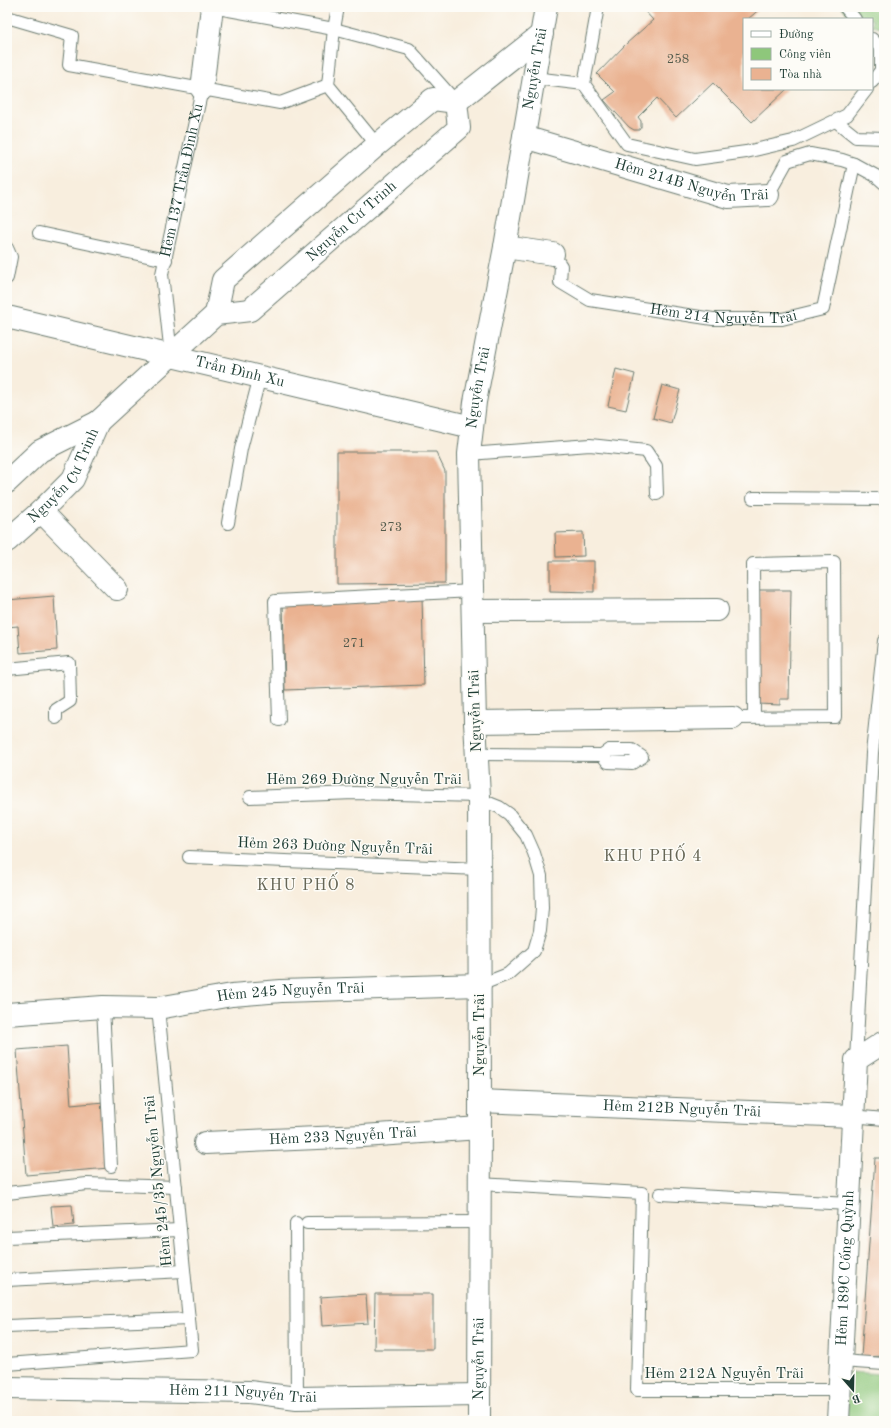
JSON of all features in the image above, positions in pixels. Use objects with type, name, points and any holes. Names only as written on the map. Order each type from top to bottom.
[{"type":"street","name":"Hẻm 137 Trần Ðình Xu","points":[[202,89],[212,7]]},
{"type":"street","name":"Nguyễn Trãi","points":[[479,1421],[479,797],[475,722],[469,454],[474,402],[505,247],[546,7]]},
{"type":"street","points":[[216,314],[223,280],[377,145],[433,98],[456,102],[542,34]]},
{"type":"street","name":"Nguyễn Cư Trinh","points":[[7,482],[40,451],[98,422],[216,314],[250,310],[459,128],[456,102]]},
{"type":"street","name":"Hẻm 214B Nguyễn Trãi","points":[[524,138],[728,197],[768,195]]},
{"type":"street","name":"Hẻm 214 Nguyễn Trãi","points":[[505,247],[553,254]]},
{"type":"street","name":"Trần Ðình Xu","points":[[7,317],[472,426]]},
{"type":"street","name":"Nguyễn Cư Trinh","points":[[7,541],[41,512],[73,479],[98,422]]},
{"type":"street","points":[[41,512],[117,589]]},
{"type":"street","points":[[473,602],[717,610]]},
{"type":"street","points":[[475,722],[733,718]]},
{"type":"street","name":"Hẻm 245 Nguyễn Trãi","points":[[7,1014],[103,1007],[158,1008],[232,995],[280,991],[480,985]]},
{"type":"street","points":[[856,1060],[884,1042]]},
{"type":"street","name":"Hẻm 189C Cống Quỳnh","points":[[838,1421],[852,1116],[856,1060]]},
{"type":"street","name":"Hẻm 212B Nguyễn Trãi","points":[[480,1101],[852,1116]]},
{"type":"street","name":"Hẻm 233 Nguyễn Trãi","points":[[206,1143],[363,1136],[480,1128]]},
{"type":"street","name":"Hẻm 211 Nguyễn Trãi","points":[[7,1388],[249,1392],[296,1398],[478,1395]]},
{"type":"lane","points":[[212,7],[334,29],[409,49],[456,102]]},
{"type":"lane","points":[[338,7],[328,85],[377,145]]},
{"type":"lane","points":[[598,7],[584,84],[627,144],[695,159],[746,152],[793,140],[836,121],[847,115],[866,90]]},
{"type":"lane","points":[[845,7],[854,18]]},
{"type":"lane","points":[[7,17],[72,36],[69,64],[280,103],[328,85]]},
{"type":"lane","points":[[873,40],[883,51],[881,70],[873,81]]},
{"type":"lane","points":[[534,78],[584,84]]},
{"type":"lane","name":"Hẻm 137 Trần Ðình Xu","points":[[171,355],[162,274],[202,89]]},
{"type":"lane","points":[[836,121],[856,137],[884,138]]},
{"type":"lane","name":"Hẻm 214B Nguyễn Trãi","points":[[768,195],[787,161],[810,154],[842,160],[854,164],[876,176],[884,183]]},
{"type":"lane","name":"Hẻm 214 Nguyễn Trãi","points":[[553,254],[561,266],[560,282],[590,300],[713,319],[782,319],[823,309],[854,164]]},
{"type":"lane","points":[[39,233],[166,260]]},
{"type":"lane","points":[[7,248],[11,257],[7,278]]},
{"type":"lane","points":[[228,523],[241,449],[260,376]]},
{"type":"lane","points":[[469,454],[590,445],[646,451],[656,466],[657,494]]},
{"type":"lane","points":[[753,498],[884,499]]},
{"type":"lane","points":[[733,718],[754,718],[835,717],[834,562],[753,564],[754,718]]},
{"type":"lane","points":[[279,720],[275,602],[473,602]]},
{"type":"lane","points":[[856,1060],[872,753],[884,641]]},
{"type":"lane","points":[[7,669],[69,662],[70,701],[56,710],[56,718]]},
{"type":"lane","points":[[872,753],[884,753]]},
{"type":"lane","points":[[477,754],[602,755]]},
{"type":"lane","name":"Hẻm 269 Đường Nguyễn Trãi","points":[[250,797],[354,793],[479,797]]},
{"type":"lane","points":[[479,797],[509,814],[526,835],[534,853],[541,876],[542,908],[540,931],[534,952],[508,974],[480,985]]},
{"type":"lane","name":"Hẻm 263 Đường Nguyễn Trãi","points":[[189,857],[479,869]]},
{"type":"lane","points":[[103,1007],[111,1166]]},
{"type":"lane","name":"Hẻm 245/35 Nguyễn Trãi","points":[[7,1364],[192,1350],[158,1008]]},
{"type":"lane","name":"Hẻm 212B Nguyễn Trãi","points":[[852,1116],[884,1119]]},
{"type":"lane","points":[[7,1193],[88,1184],[176,1187]]},
{"type":"lane","name":"Hẻm 212A Nguyễn Trãi","points":[[479,1184],[642,1193],[637,1390],[840,1390]]},
{"type":"lane","points":[[660,1194],[849,1204]]},
{"type":"lane","points":[[296,1398],[301,1223],[479,1222]]},
{"type":"lane","points":[[7,1237],[180,1230]]},
{"type":"lane","points":[[7,1280],[184,1271]]},
{"type":"lane","points":[[7,1326],[189,1319]]},
{"type":"lane","points":[[841,1361],[884,1364]]},
{"type":"green space","points":[[842,7],[884,7],[884,29],[873,26],[873,18],[850,18]]},
{"type":"green space","points":[[849,1372],[884,1374],[884,1421],[847,1421]]},
{"type":"building","points":[[641,7],[762,7],[749,18],[743,18],[743,90],[786,90],[752,122],[713,83],[676,118],[657,98],[638,117],[641,121],[641,127],[639,130],[634,130],[629,127],[604,100],[615,92],[597,74],[626,44],[653,20]]},
{"type":"building","points":[[616,369],[635,374],[626,410],[608,406]]},
{"type":"building","points":[[662,385],[680,390],[671,423],[653,418]]},
{"type":"building","points":[[337,452],[436,452],[445,471],[445,583],[337,584]]},
{"type":"building","points":[[583,532],[584,556],[556,557],[555,533]]},
{"type":"building","points":[[550,561],[594,561],[594,592],[550,591]]},
{"type":"building","points":[[759,590],[791,590],[789,699],[780,699],[780,705],[758,704]]},
{"type":"building","points":[[54,596],[57,650],[20,653],[18,626],[7,627],[7,600]]},
{"type":"building","points":[[422,596],[424,685],[285,690],[283,600]]},
{"type":"building","points":[[67,1046],[71,1105],[104,1102],[109,1168],[26,1175],[17,1050]]},
{"type":"building","points":[[875,1158],[884,1158],[884,1356],[861,1357]]},
{"type":"building","points":[[72,1205],[74,1225],[53,1227],[51,1206]]},
{"type":"building","points":[[366,1294],[368,1323],[322,1326],[320,1297]]},
{"type":"building","points":[[375,1294],[433,1294],[433,1349],[374,1349]]},
{"type":"district","name":"KHU PHỐ 4","points":[[653,857]]},
{"type":"district","name":"KHU PHỐ 8","points":[[306,886]]}]
